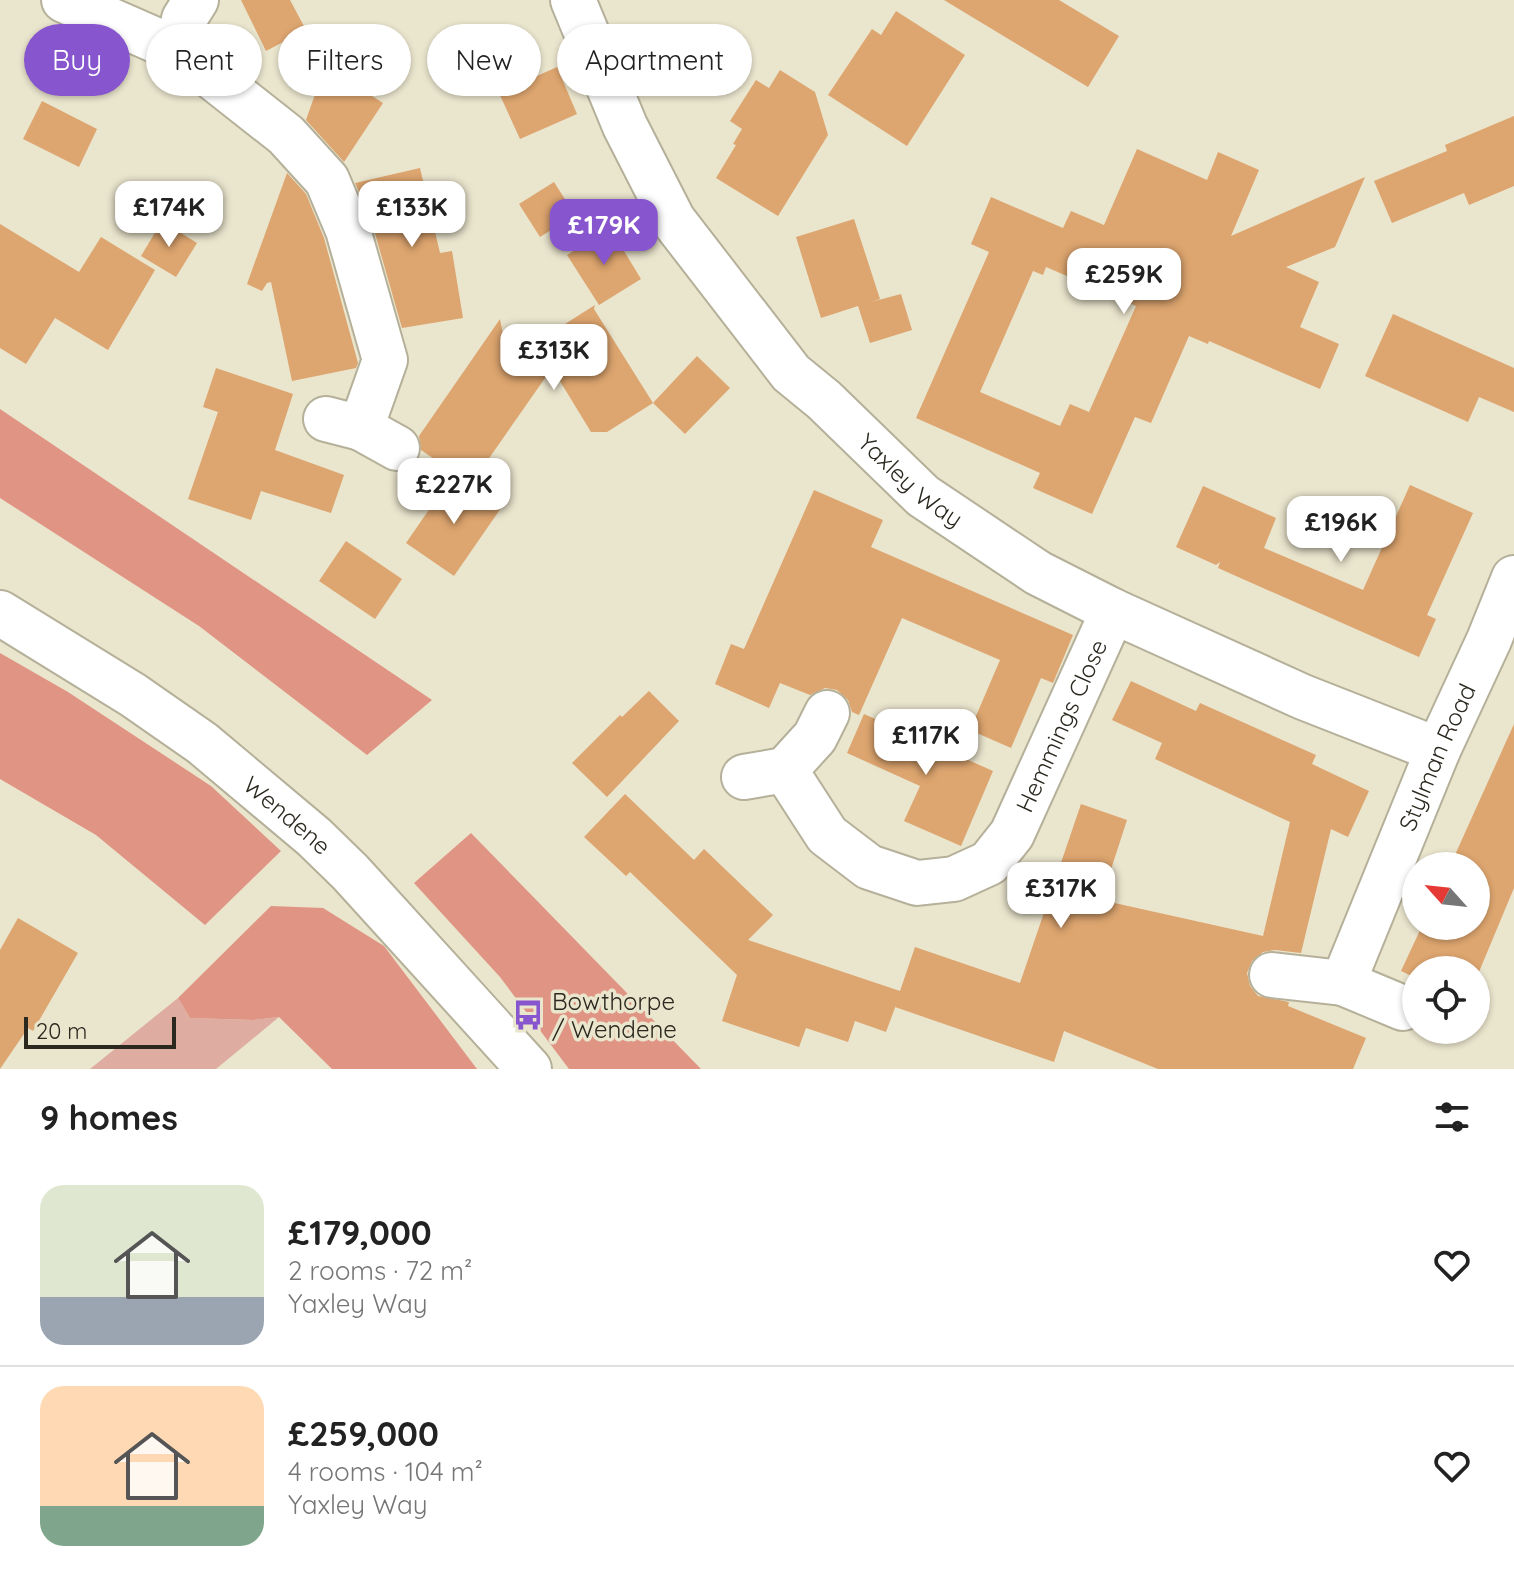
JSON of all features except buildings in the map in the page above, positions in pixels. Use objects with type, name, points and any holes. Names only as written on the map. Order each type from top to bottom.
[{"type":"street","points":[[64,0],[146,36]]},
{"type":"street","points":[[183,24],[196,0]]},
{"type":"street","name":"Yaxley Way","points":[[573,0],[625,126],[673,220],[791,373],[824,400],[923,496],[1038,573],[1113,611],[1303,697],[1438,750]]},
{"type":"street","points":[[236,96],[286,135],[327,180],[348,230],[385,360],[361,432]]},
{"type":"street","name":"Stylman Road","points":[[1343,983],[1438,750],[1514,578]]},
{"type":"street","name":"Hemmings Close","points":[[827,713],[815,737],[764,774],[827,835],[869,867],[917,883],[954,879],[989,863],[1012,834],[1113,611]]},
{"type":"street","name":"Wendene","points":[[0,613],[133,695],[190,735],[314,837],[350,872],[529,1069]]},
{"type":"street","points":[[1272,975],[1343,983],[1402,1008]]},
{"type":"shaded area","points":[[0,409],[432,700],[367,755],[199,626],[0,498]]},
{"type":"shaded area","points":[[0,653],[68,692],[211,786],[281,851],[205,925],[96,835],[0,779]]},
{"type":"shaded area","points":[[471,833],[701,1069],[569,1069],[500,977],[414,883]]},
{"type":"shaded area","points":[[271,906],[323,908],[384,946],[477,1069],[332,1069],[279,1017],[253,1020],[190,1018],[178,998]]},
{"type":"shaded area","points":[[178,998],[190,1018],[253,1020],[279,1017],[216,1069],[90,1069]]},
{"type":"place","name":"Bowthorpe / Wendene","points":[[528,1015]]}]
